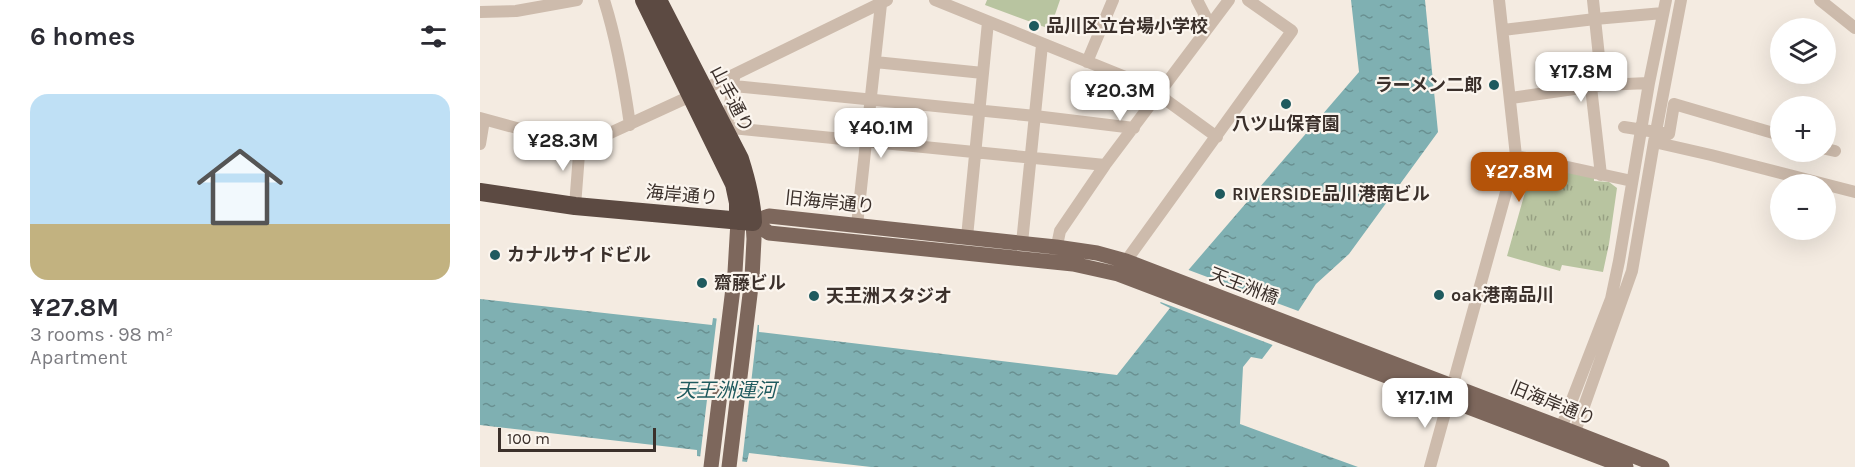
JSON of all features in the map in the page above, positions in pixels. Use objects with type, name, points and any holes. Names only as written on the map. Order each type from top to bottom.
[{"type":"highway","name":"山手通り","points":[[644,0],[698,92],[726,132],[740,159],[752,202],[746,222]]},
{"type":"highway","name":"山手通り","points":[[658,0],[698,92],[734,184],[738,203],[746,222]]},
{"type":"highway","name":"海岸通り","points":[[480,192],[575,206],[746,222]]},
{"type":"main road","name":"旧海岸通り","points":[[746,222],[769,216],[1022,243],[1091,267],[1174,287]]},
{"type":"main road","name":"旧海岸通り","points":[[746,222],[769,233],[1055,255],[1097,253],[1126,261],[1174,287]]},
{"type":"main road","name":"海岸通り","points":[[711,465],[738,247],[746,222]]},
{"type":"main road","points":[[729,466],[752,278],[754,239],[746,222]]},
{"type":"main road","name":"天王洲橋","points":[[1174,287],[1295,326]]},
{"type":"main road","name":"天王洲橋","points":[[1174,287],[1284,338]]},
{"type":"main road","name":"旧海岸通り","points":[[1295,326],[1452,384],[1566,436],[1626,467]]},
{"type":"main road","name":"旧海岸通り","points":[[1284,338],[1450,400],[1662,467]]},
{"type":"street","points":[[480,12],[577,0]]},
{"type":"street","points":[[604,0],[615,35],[624,78],[630,125]]},
{"type":"street","points":[[935,0],[1160,91],[1166,100],[1217,137]]},
{"type":"street","points":[[1087,62],[1113,0]]},
{"type":"street","points":[[1197,0],[1210,25]]},
{"type":"street","points":[[1055,255],[1060,231],[1105,165],[1229,0]]},
{"type":"street","points":[[1126,261],[1292,31],[1248,0]]},
{"type":"street","points":[[1430,467],[1516,156],[1499,0]]},
{"type":"street","points":[[1593,0],[1601,175]]},
{"type":"street","points":[[1566,436],[1611,299],[1666,0]]},
{"type":"street","points":[[1566,436],[1632,271],[1653,142],[1681,0]]},
{"type":"street","points":[[1820,0],[1855,28]]},
{"type":"street","points":[[857,225],[884,2]]},
{"type":"street","points":[[480,144],[482,119],[546,136],[580,141],[597,139],[698,92],[734,80],[884,2]]},
{"type":"street","points":[[1503,30],[1664,13]]},
{"type":"street","points":[[967,237],[988,22]]},
{"type":"street","points":[[1022,243],[1042,45]]},
{"type":"street","points":[[875,62],[983,73]]},
{"type":"street","points":[[734,80],[871,99],[1134,128]]},
{"type":"street","points":[[726,132],[734,80]]},
{"type":"street","points":[[1511,98],[1596,86],[1649,83]]},
{"type":"street","points":[[1624,127],[1669,134],[1674,104],[1770,132]]},
{"type":"street","points":[[726,132],[732,128],[1105,165]]},
{"type":"street","points":[[575,206],[580,141]]},
{"type":"street","points":[[1653,142],[1722,157],[1855,192]]},
{"type":"street","points":[[1516,156],[1632,181]]},
{"type":"green space","points":[[987,0],[1060,0],[1050,29],[985,5]]},
{"type":"green space","points":[[1538,163],[1594,175],[1594,181],[1609,182],[1617,188],[1603,272],[1562,265],[1560,271],[1507,256],[1529,178]]},
{"type":"water","name":"天王洲運河","points":[[1351,0],[1425,0],[1438,132],[1349,254],[1316,284],[1262,359],[1251,357],[1243,367],[1240,424],[1358,467],[871,467],[749,453],[747,462],[697,456],[697,450],[480,425],[480,299],[712,325],[713,318],[759,325],[759,332],[1117,375],[1170,308],[1160,303],[1359,72]]},
{"type":"pier","points":[[1186,269],[1301,312],[1275,346],[1158,301]]},
{"type":"pier","points":[[717,316],[758,322],[742,463],[700,458]]},
{"type":"place","name":"品川区立台場小学校","points":[[1034,26]]},
{"type":"place","name":"ラーメン二郎","points":[[1494,85]]},
{"type":"place","name":"八ツ山保育園","points":[[1286,104]]},
{"type":"place","name":"RIVERSIDE品川港南ビル","points":[[1220,194]]},
{"type":"place","name":"カナルサイドビル","points":[[495,255]]},
{"type":"place","name":"齋藤ビル","points":[[702,283]]},
{"type":"place","name":"oak港南品川","points":[[1439,295]]},
{"type":"place","name":"天王洲スタジオ","points":[[814,296]]}]
